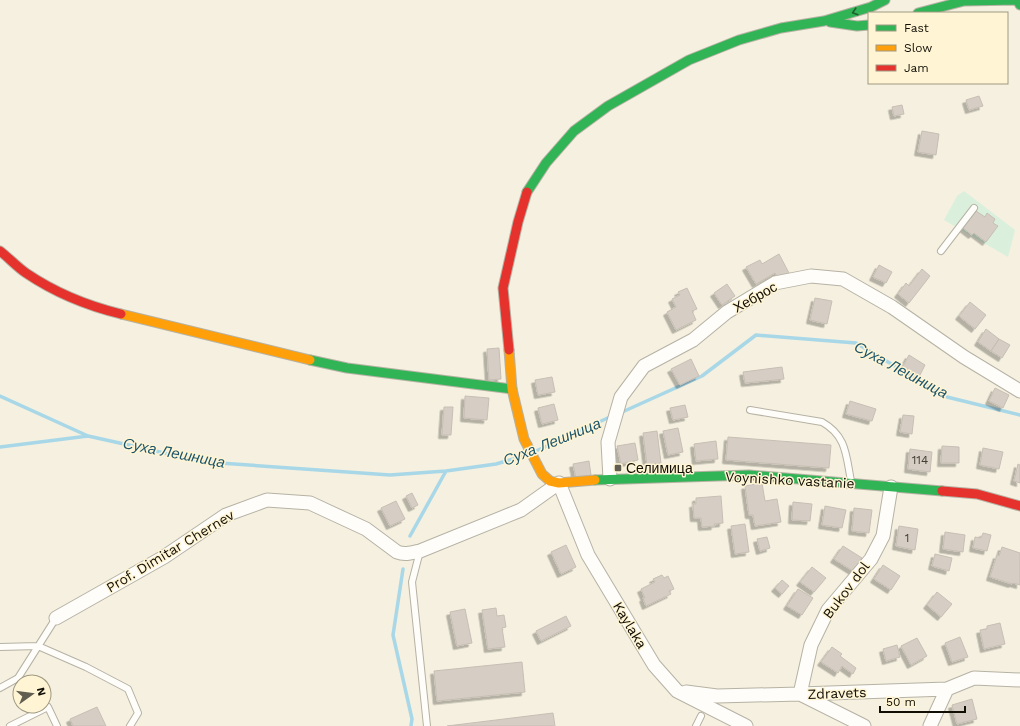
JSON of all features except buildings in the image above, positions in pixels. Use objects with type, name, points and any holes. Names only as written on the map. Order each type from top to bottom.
[{"type":"main road","points":[[559,483],[550,481],[542,474],[527,447],[512,389],[503,288],[518,222],[528,189],[546,163],[574,131],[608,106],[689,60],[739,40],[781,28],[824,21],[871,7],[885,0]]},
{"type":"main road","points":[[932,0],[942,6]]},
{"type":"main road","points":[[921,12],[964,1],[1017,0],[1020,5]]},
{"type":"main road","points":[[824,21],[857,26],[868,25]]},
{"type":"main road","points":[[0,251],[26,273],[62,293],[102,309],[283,354],[347,368],[512,389]]},
{"type":"main road","name":"Voynishko vastanie","points":[[559,483],[610,479],[749,475],[977,494],[1020,506]]},
{"type":"street","name":"Хеброс","points":[[610,479],[608,442],[621,397],[644,366],[693,340],[727,312],[775,284],[789,280],[812,276],[843,279],[892,307],[964,357],[1020,391]]},
{"type":"street","points":[[420,551],[521,510],[559,483]]},
{"type":"street","name":"Kaylaka","points":[[559,483],[588,555],[654,665],[677,690],[746,726]]},
{"type":"street","name":"Bukov dol","points":[[800,694],[811,645],[828,610],[871,559],[883,536],[891,487]]},
{"type":"street","name":"Prof. Dimitar Chernev","points":[[56,618],[164,557],[226,515],[267,500],[310,503],[366,529],[397,552],[403,554],[420,551]]},
{"type":"street","name":"Zdravets","points":[[677,690],[717,696],[800,694],[947,689],[974,678],[1020,680]]},
{"type":"street","points":[[930,726],[947,689]]},
{"type":"street","points":[[800,694],[864,726]]},
{"type":"lane","points":[[941,251],[974,208]]},
{"type":"lane","points":[[750,410],[822,422],[832,428],[844,444],[851,484]]},
{"type":"lane","points":[[420,551],[412,582],[427,726]]},
{"type":"lane","points":[[0,688],[18,678],[56,618]]},
{"type":"lane","points":[[0,647],[38,646],[86,667],[128,689],[138,713],[130,726]]},
{"type":"lane","points":[[10,726],[48,707],[57,726]]},
{"type":"lane","points":[[696,726],[701,716]]},
{"type":"green space","points":[[964,191],[1015,230],[1008,257],[944,220],[957,196]]},
{"type":"waterway","name":"Суха Лешница","points":[[620,413],[702,376],[756,335],[856,343],[947,397],[1020,415]]},
{"type":"waterway","points":[[0,396],[88,436]]},
{"type":"waterway","name":"Суха Лешница","points":[[536,451],[612,416]]},
{"type":"waterway","name":"Суха Лешница","points":[[0,447],[88,436],[205,462],[390,475],[446,471],[496,464],[527,455]]},
{"type":"waterway","points":[[410,536],[446,471]]},
{"type":"waterway","points":[[403,569],[393,635],[412,719],[411,726]]},
{"type":"traffic: fast","points":[[527,192],[546,163],[574,131],[608,106],[689,60],[739,40],[781,28],[824,21],[871,7],[885,0]]},
{"type":"traffic: fast","points":[[922,12],[964,1],[1017,0]]},
{"type":"traffic: fast","points":[[1017,0],[1020,5]]},
{"type":"traffic: fast","points":[[830,22],[857,26],[868,25]]},
{"type":"traffic: fast","points":[[310,360],[347,368],[512,389]]},
{"type":"traffic: fast","points":[[595,480],[749,475],[942,491]]},
{"type":"traffic: slow","points":[[121,314],[310,360]]},
{"type":"traffic: slow","points":[[509,350],[512,389],[524,439],[542,474],[550,481],[559,483],[595,480]]},
{"type":"traffic: jam","points":[[509,350],[503,288],[518,222],[527,192]]},
{"type":"traffic: jam","points":[[0,251],[23,271],[48,286],[84,303],[121,314]]},
{"type":"traffic: jam","points":[[942,491],[977,494],[1020,506]]},
{"type":"place","name":"Селимица","points":[[618,468]]}]
